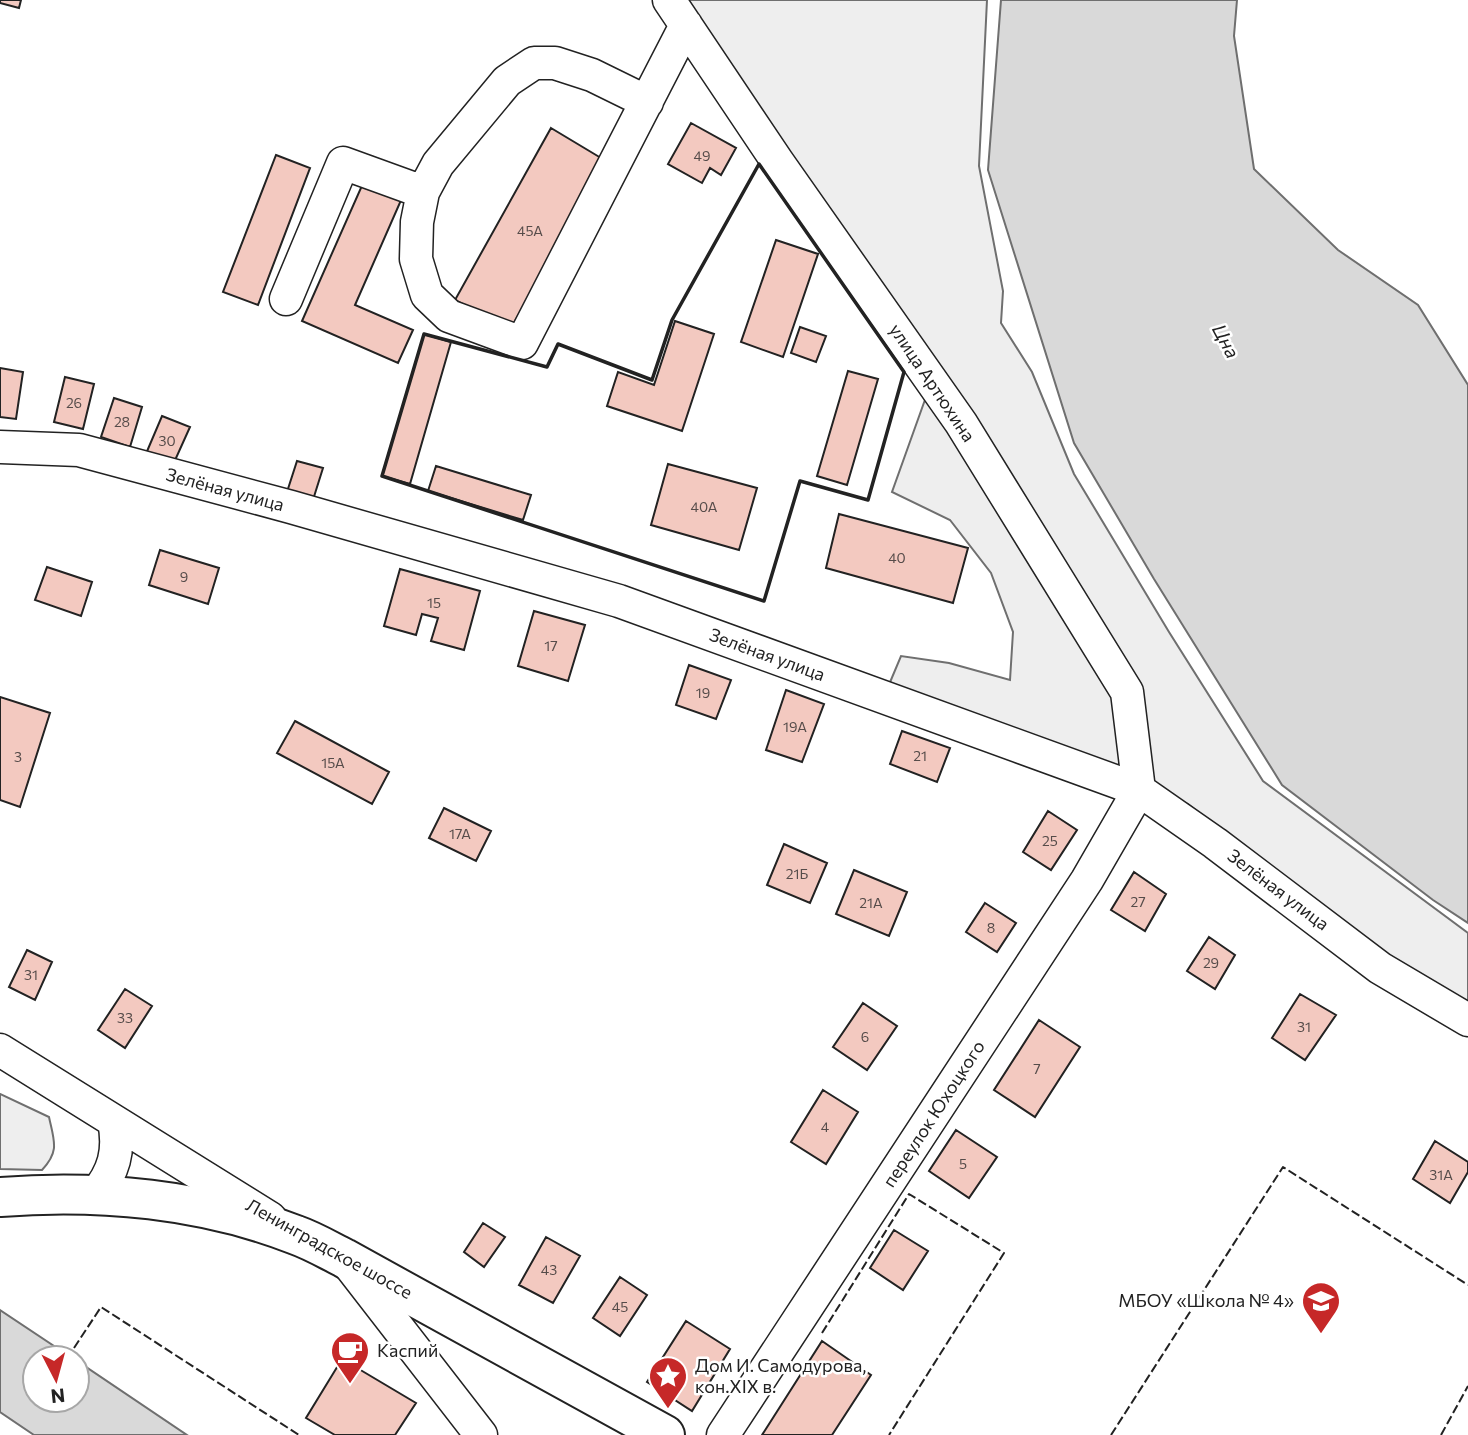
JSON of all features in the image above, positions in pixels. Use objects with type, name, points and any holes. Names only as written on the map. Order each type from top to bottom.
[{"type":"highway","points":[[0,1197],[95,1195],[147,1200],[211,1211],[298,1236]]},
{"type":"highway","name":"Ленинградское шоссе","points":[[298,1236],[344,1258],[665,1435]]},
{"type":"street","points":[[647,102],[592,75],[555,63],[534,62],[507,81],[438,164],[423,192],[417,222],[416,259],[427,295],[449,316],[522,343],[647,102],[678,13]]},
{"type":"street","name":"улица Артюхина","points":[[678,13],[777,161],[961,424],[1127,692],[1139,790]]},
{"type":"street","points":[[286,299],[343,163],[423,192]]},
{"type":"street","name":"Зелёная улица","points":[[0,447],[79,450],[291,507],[619,601],[1139,790],[1215,842],[1380,968],[1468,1020]]},
{"type":"street","name":"переулок Юхоцкого","points":[[723,1435],[1087,880],[1139,790]]},
{"type":"street","name":"Ленинградское шоссе","points":[[0,1050],[298,1236]]},
{"type":"street","points":[[95,1195],[113,1168],[117,1153],[114,1121]]},
{"type":"street","points":[[344,1258],[481,1435]]},
{"type":"shaded area","points":[[682,0],[987,0],[979,166],[1003,291],[1001,323],[1032,372],[1074,474],[1263,781],[1468,933],[1468,1002],[1402,965],[1299,892],[1188,804],[1109,768],[888,687],[901,656],[949,663],[1010,680],[1013,632],[991,573],[950,520],[892,492],[936,369]]},
{"type":"shaded area","points":[[0,1094],[49,1117],[54,1145],[51,1157],[42,1170],[0,1169]]},
{"type":"water","name":"Цна","points":[[1001,0],[1237,0],[1234,36],[1254,169],[1338,250],[1418,305],[1468,385],[1468,923],[1433,900],[1282,785],[1154,579],[1074,443],[988,170]]},
{"type":"water","points":[[0,1310],[51,1344],[21,1344],[21,1414],[91,1414],[91,1370],[187,1435],[34,1435],[0,1412]]},
{"type":"building","points":[[0,0],[21,0],[19,8],[0,3]]},
{"type":"building","points":[[691,123],[736,148],[721,175],[710,168],[702,183],[668,164]]},
{"type":"building","points":[[551,128],[606,161],[510,330],[455,300]]},
{"type":"building","points":[[276,155],[310,168],[258,305],[223,292]]},
{"type":"building","points":[[364,181],[402,198],[355,305],[413,330],[398,363],[302,321]]},
{"type":"building","points":[[776,240],[818,254],[783,357],[741,342]]},
{"type":"building","points":[[675,321],[714,334],[682,431],[607,406],[618,372],[654,385]]},
{"type":"building","points":[[800,327],[826,336],[816,362],[791,353]]},
{"type":"building","points":[[424,334],[451,342],[410,484],[382,476]]},
{"type":"building","points":[[0,368],[23,372],[16,419],[0,417]]},
{"type":"building","points":[[848,371],[878,379],[847,485],[817,476]]},
{"type":"building","points":[[65,377],[94,384],[83,429],[54,422]]},
{"type":"building","points":[[114,398],[142,407],[130,447],[101,437]]},
{"type":"building","points":[[162,416],[190,427],[172,467],[145,456]]},
{"type":"building","points":[[297,461],[323,468],[312,503],[286,495]]},
{"type":"building","points":[[668,464],[757,488],[739,550],[651,525]]},
{"type":"building","points":[[436,466],[531,495],[523,520],[428,491]]},
{"type":"building","points":[[839,514],[968,548],[953,603],[826,568]]},
{"type":"building","points":[[160,550],[219,568],[208,604],[149,585]]},
{"type":"building","points":[[47,567],[92,582],[81,616],[35,600]]},
{"type":"building","points":[[400,569],[480,591],[464,650],[431,641],[438,618],[422,614],[416,635],[384,626]]},
{"type":"building","points":[[534,611],[585,625],[568,681],[518,666]]},
{"type":"building","points":[[689,665],[731,680],[716,719],[676,705]]},
{"type":"building","points":[[786,690],[824,704],[802,762],[766,750]]},
{"type":"building","points":[[0,697],[50,713],[20,807],[0,800]]},
{"type":"building","points":[[295,721],[389,772],[372,804],[277,753]]},
{"type":"building","points":[[902,731],[950,748],[937,782],[890,764]]},
{"type":"building","points":[[444,808],[491,831],[476,861],[429,838]]},
{"type":"building","points":[[1048,811],[1077,830],[1051,870],[1023,852]]},
{"type":"building","points":[[784,844],[827,863],[810,903],[767,885]]},
{"type":"building","points":[[854,870],[907,892],[889,936],[836,914]]},
{"type":"building","points":[[1134,872],[1166,894],[1145,931],[1111,910]]},
{"type":"building","points":[[985,903],[1016,923],[997,952],[966,932]]},
{"type":"building","points":[[1209,937],[1235,955],[1215,989],[1187,971]]},
{"type":"building","points":[[27,950],[52,962],[35,1000],[9,987]]},
{"type":"building","points":[[125,989],[152,1006],[125,1048],[98,1030]]},
{"type":"building","points":[[1300,994],[1336,1015],[1305,1060],[1272,1038]]},
{"type":"building","points":[[863,1003],[897,1026],[867,1070],[833,1047]]},
{"type":"building","points":[[1039,1020],[1080,1047],[1035,1117],[994,1090]]},
{"type":"building","points":[[823,1090],[858,1112],[826,1164],[791,1142]]},
{"type":"building","points":[[956,1130],[997,1157],[969,1198],[929,1171]]},
{"type":"building","points":[[1435,1141],[1468,1162],[1468,1172],[1450,1203],[1413,1179]]},
{"type":"building","points":[[483,1223],[505,1237],[484,1267],[464,1252]]},
{"type":"building","points":[[894,1230],[928,1251],[903,1290],[870,1268]]},
{"type":"building","points":[[546,1237],[580,1256],[553,1303],[519,1285]]},
{"type":"building","points":[[620,1277],[647,1295],[620,1336],[593,1318]]},
{"type":"building","points":[[686,1321],[730,1349],[692,1411],[647,1382]]},
{"type":"building","points":[[822,1341],[871,1375],[832,1435],[762,1435]]},
{"type":"building","points":[[342,1359],[416,1403],[395,1435],[335,1435],[306,1418]]},
{"type":"fence","points":[[1111,1435],[1283,1167],[1468,1285]]},
{"type":"fence","points":[[822,1333],[909,1194],[1004,1253],[889,1435]]},
{"type":"fence","points":[[77,1344],[101,1307],[299,1435]]},
{"type":"fence","points":[[1441,1435],[1468,1386]]},
{"type":"wall","points":[[759,164],[904,372],[868,500],[800,481],[764,601],[382,476],[424,334],[547,367],[558,344],[652,380],[672,320],[759,164]]},
{"type":"place","name":"МБОУ «Школа № 4»","points":[[1321,1335]]},
{"type":"place","name":"Каспий","points":[[350,1385]]},
{"type":"place","name":"Дом И. Самодурова, кон.XIX в.","points":[[668,1410]]}]
